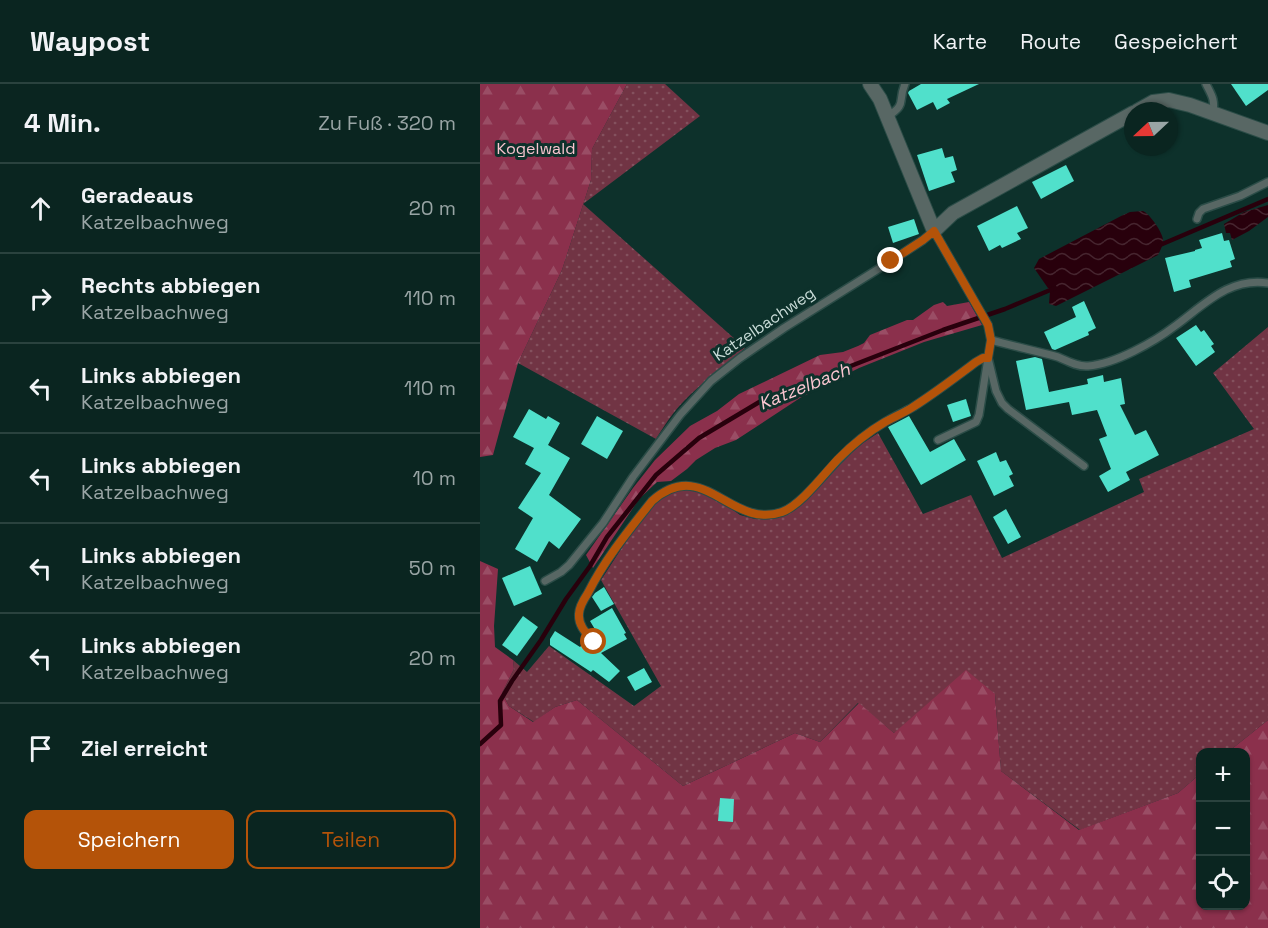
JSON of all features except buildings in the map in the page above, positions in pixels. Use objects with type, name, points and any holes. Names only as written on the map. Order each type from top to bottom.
[{"type":"street","points":[[870,84],[880,99],[934,231]]},
{"type":"street","name":"Katzelbachweg","points":[[1153,102],[1169,100],[1177,102]]},
{"type":"street","name":"Katzelbachweg","points":[[1178,102],[1268,133]]},
{"type":"street","name":"Katzelbachweg","points":[[934,231],[953,213],[1124,118]]},
{"type":"lane","points":[[887,117],[901,106],[905,84]]},
{"type":"lane","points":[[1206,84],[1215,103],[1213,113]]},
{"type":"lane","points":[[1197,219],[1203,209],[1240,196],[1268,182]]},
{"type":"lane","points":[[934,231],[988,325],[991,340],[979,415],[975,422],[938,440]]},
{"type":"lane","name":"Katzelbachweg","points":[[545,581],[569,565],[603,523],[633,477],[680,415],[711,381],[784,328],[891,261],[934,231]]},
{"type":"lane","points":[[991,340],[1057,357],[1081,366],[1088,366],[1120,357],[1145,345],[1172,328],[1207,300],[1232,286],[1258,282],[1268,283]]},
{"type":"lane","points":[[988,358],[996,391],[1008,409],[1084,466]]},
{"type":"lane","points":[[594,642],[581,626],[579,614],[584,600],[613,551],[658,495],[686,484],[703,489],[749,513],[767,516],[784,511],[794,505],[840,457],[865,436],[912,408],[976,362],[988,358]]},
{"type":"shaded area","points":[[627,84],[665,84],[700,116],[583,204],[591,180],[592,149]]},
{"type":"shaded area","points":[[583,204],[745,348],[684,401],[672,414],[656,439],[518,363],[562,270]]},
{"type":"shaded area","points":[[1268,327],[1268,720],[1233,748],[1196,748],[1196,777],[1178,793],[1080,830],[1001,771],[995,694],[894,733],[858,703],[820,742],[795,733],[683,786],[577,700],[555,707],[534,722],[509,706],[502,693],[514,669],[513,660],[527,672],[549,646],[634,706],[661,686],[601,580],[638,523],[654,503],[669,493],[687,488],[698,490],[722,502],[740,515],[755,519],[776,518],[795,510],[842,461],[878,433],[923,514],[971,495],[1002,558],[1144,492],[1139,479],[1254,429],[1213,373]]},
{"type":"green space","name":"Kogelwald","points":[[480,84],[627,84],[592,149],[591,180],[562,270],[518,363],[493,455],[480,457]]},
{"type":"green space","points":[[943,302],[947,306],[969,302],[982,325],[924,342],[859,368],[800,398],[736,440],[715,448],[696,460],[671,481],[657,482],[639,499],[593,568],[586,555],[655,460],[690,426],[717,411],[739,394],[820,355],[843,352],[858,346],[864,343],[870,335],[907,320],[913,320],[934,305]]},
{"type":"green space","points":[[480,561],[498,569],[494,626],[495,647],[513,660],[514,669],[502,693],[509,706],[533,722],[555,707],[577,700],[683,786],[795,733],[820,742],[859,703],[894,733],[966,670],[995,694],[1001,771],[1079,830],[1178,793],[1196,777],[1196,910],[1250,910],[1250,748],[1233,748],[1268,720],[1268,928],[480,928]]},
{"type":"water","points":[[1268,205],[1268,217],[1249,231],[1232,240],[1230,233],[1226,233],[1224,224],[1244,212]]},
{"type":"water","points":[[1143,211],[1159,229],[1162,237],[1158,255],[1056,306],[1049,304],[1050,291],[1034,268],[1039,259],[1123,215]]},
{"type":"waterway","name":"Katzelbach","points":[[1160,245],[1268,199]]},
{"type":"waterway","name":"Katzelbach","points":[[480,744],[501,725],[500,701],[607,537],[656,475],[699,438],[761,401],[1055,288]]},
{"type":"route","points":[[594,642],[581,626],[579,614],[584,600],[613,551],[658,495],[686,484],[703,489],[749,513],[767,516],[784,511],[794,505],[840,457],[865,436],[912,408],[976,362],[988,358],[991,340],[988,325],[934,231],[891,261]]}]
